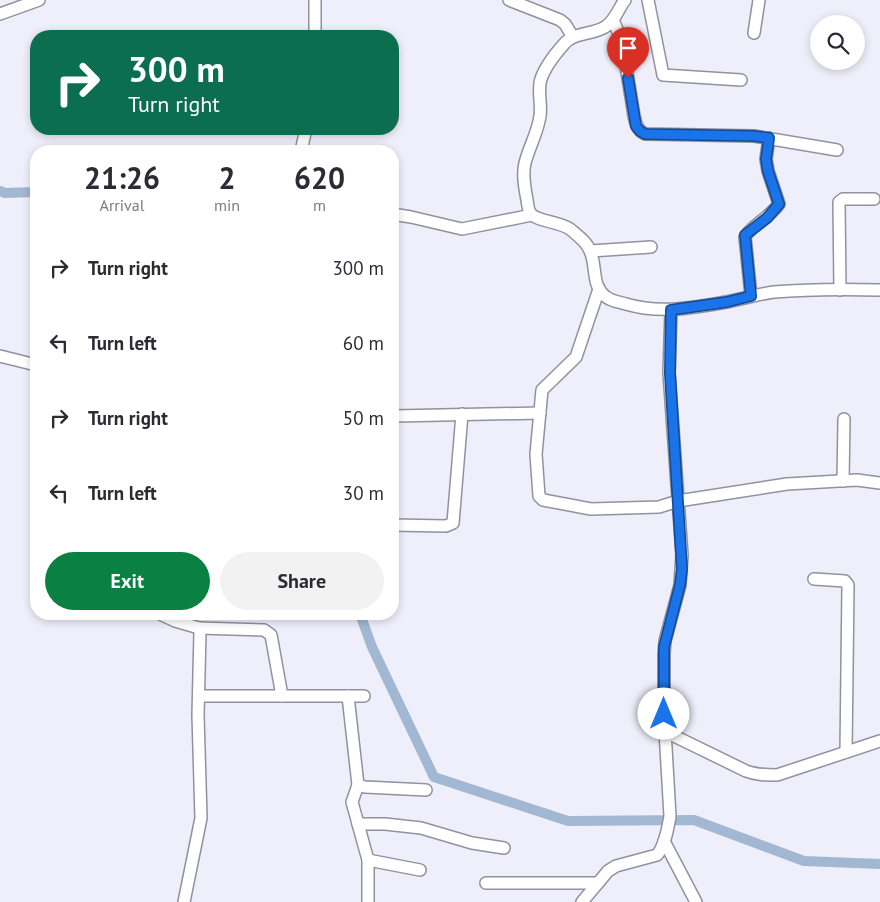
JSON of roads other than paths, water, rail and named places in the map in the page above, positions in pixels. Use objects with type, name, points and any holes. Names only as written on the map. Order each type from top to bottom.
[{"type":"street","points":[[0,14],[20,3],[39,0]]},
{"type":"street","points":[[315,0],[315,30]]},
{"type":"street","points":[[509,0],[560,20],[573,37]]},
{"type":"street","points":[[625,0],[606,26],[597,31],[573,37],[564,43],[541,79],[539,87],[541,115],[525,164],[524,173],[529,210],[532,215],[568,228],[585,243],[591,251],[599,289],[606,298],[632,306],[671,310],[797,290],[880,290]]},
{"type":"street","points":[[648,0],[662,75],[741,80]]},
{"type":"street","points":[[754,33],[759,0]]},
{"type":"street","points":[[612,20],[622,41],[636,126],[645,134],[754,136],[837,150]]},
{"type":"street","points":[[751,296],[745,235],[767,218],[779,204],[766,159],[769,138]]},
{"type":"street","points":[[840,290],[839,202],[843,199],[874,199]]},
{"type":"street","points":[[399,215],[462,229],[532,215]]},
{"type":"street","points":[[591,251],[651,247]]},
{"type":"street","points":[[599,289],[576,357],[543,388],[536,459],[539,496],[543,500],[591,509],[659,507],[678,501],[787,484],[844,481],[880,483]]},
{"type":"street","points":[[582,902],[608,871],[616,866],[657,855],[665,836],[670,816],[664,731],[664,647],[680,585],[682,569],[670,373],[671,310]]},
{"type":"street","points":[[0,356],[30,364]]},
{"type":"street","points":[[399,416],[540,413]]},
{"type":"street","points":[[399,525],[446,526],[453,523],[462,414]]},
{"type":"street","points":[[844,419],[844,481]]},
{"type":"street","points":[[814,579],[845,581],[848,585],[846,752]]},
{"type":"street","points":[[173,620],[199,628],[268,631],[271,635],[282,696]]},
{"type":"street","points":[[184,902],[201,818],[199,628]]},
{"type":"street","points":[[199,696],[364,696]]},
{"type":"street","points":[[348,696],[358,785],[352,802],[368,860],[368,902]]},
{"type":"street","points":[[664,731],[756,775],[777,775],[880,741]]},
{"type":"street","points":[[358,785],[364,787],[426,790]]},
{"type":"street","points":[[358,824],[385,824],[421,828],[472,843],[504,848]]},
{"type":"street","points":[[665,836],[696,902]]},
{"type":"street","points":[[368,860],[420,870]]},
{"type":"street","points":[[486,883],[598,883]]},
{"type":"waterway","points":[[0,191],[5,193],[30,192]]},
{"type":"waterway","points":[[362,620],[372,647],[434,777],[568,821],[694,820],[804,861],[880,864]]}]
